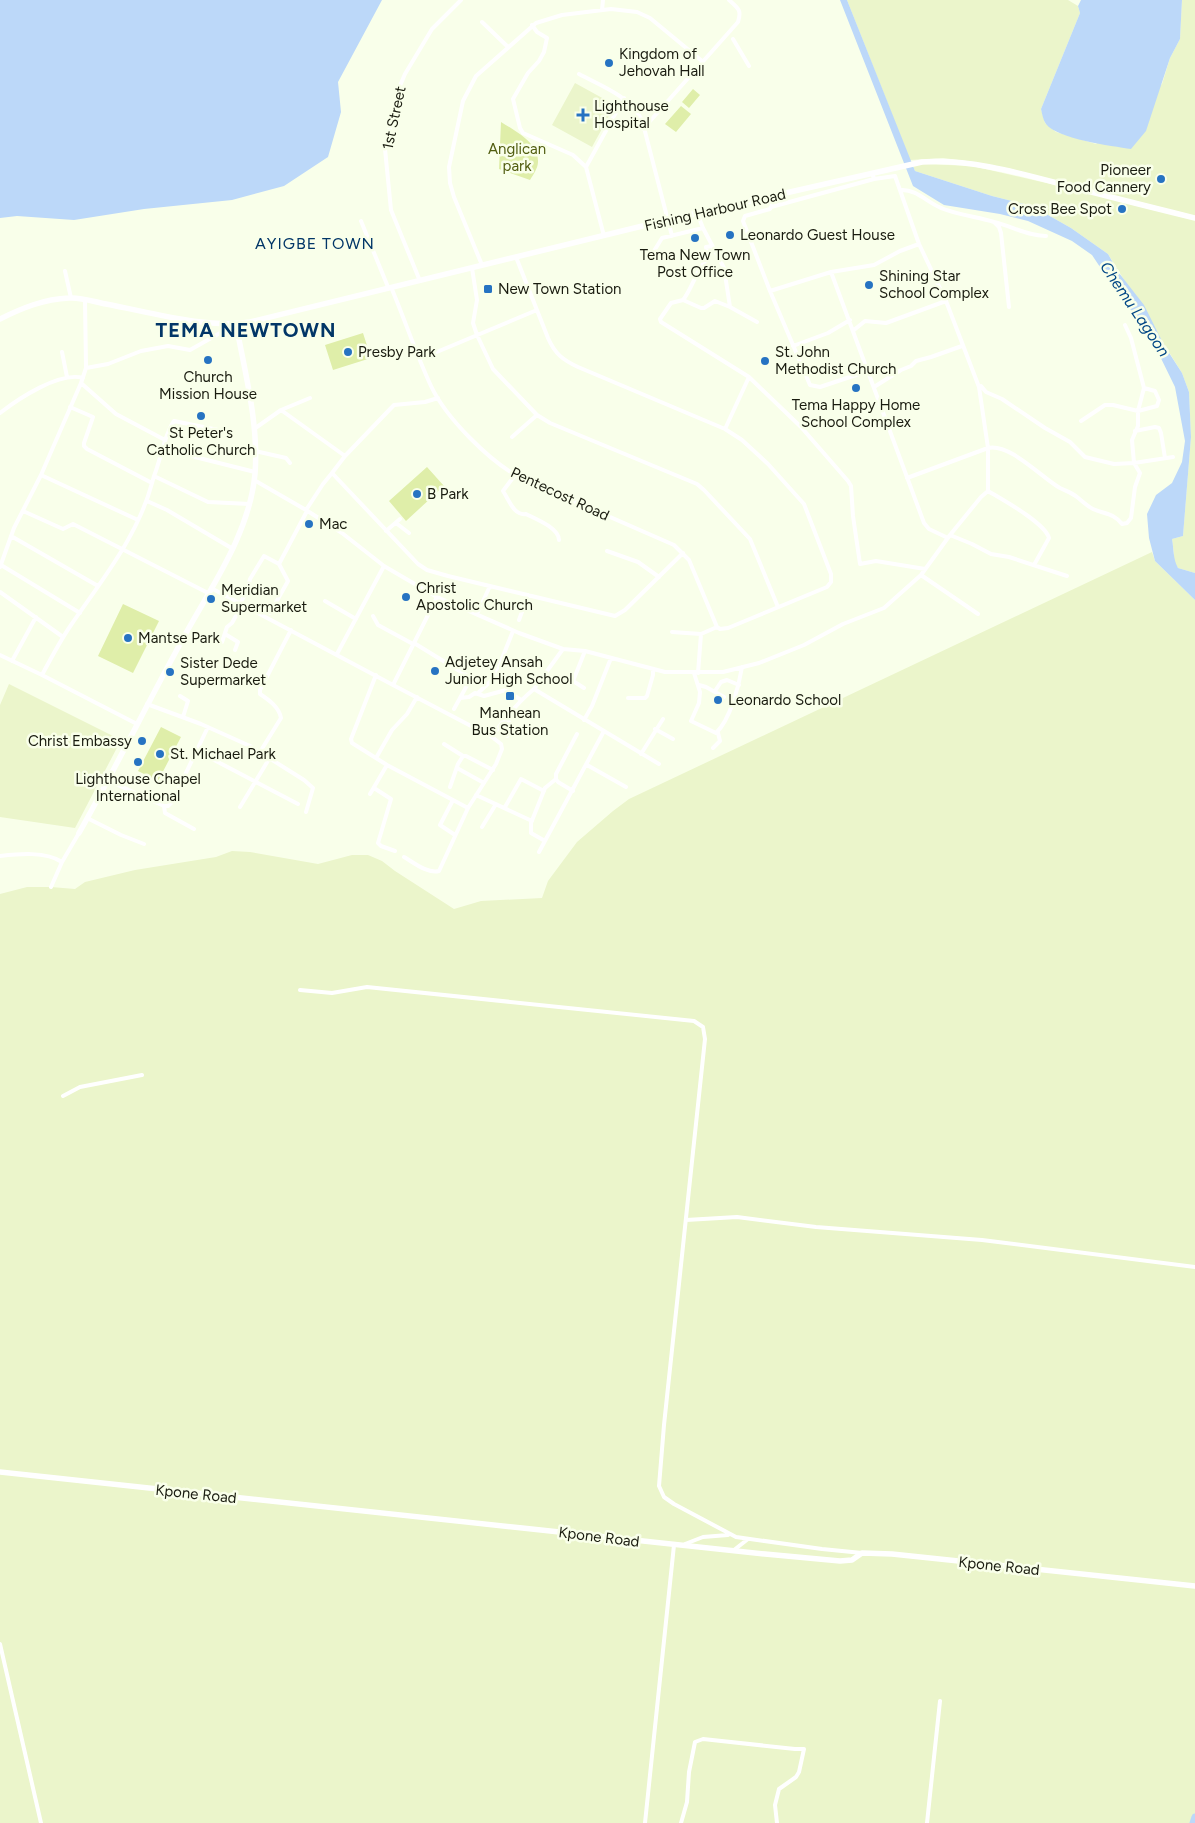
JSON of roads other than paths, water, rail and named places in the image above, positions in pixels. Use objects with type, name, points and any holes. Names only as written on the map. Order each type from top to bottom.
[{"type":"street","name":"1st Street","points":[[420,281],[391,210],[385,149],[399,88],[405,74],[432,29],[461,0]]},
{"type":"street","points":[[602,10],[603,0]]},
{"type":"street","points":[[643,129],[738,22],[740,15],[738,8],[729,0]]},
{"type":"street","points":[[482,265],[454,197],[450,183],[449,167],[463,101],[476,76],[532,25],[556,17],[602,10],[637,12],[650,18],[702,61]]},
{"type":"street","points":[[482,22],[508,47]]},
{"type":"street","points":[[532,25],[537,32],[547,38],[544,52],[539,61],[528,72],[513,99],[520,128],[523,133],[573,155],[586,167],[604,236]]},
{"type":"street","points":[[733,39],[749,66]]},
{"type":"street","points":[[579,74],[624,98],[632,105],[642,120],[672,236]]},
{"type":"street","points":[[586,167],[624,98]]},
{"type":"street","name":"Fishing Harbour Road","points":[[0,319],[25,307],[46,301],[70,298],[209,323],[236,324],[697,213],[873,176],[913,163],[946,161],[974,164],[1042,179],[1195,218]]},
{"type":"street","points":[[254,480],[342,533],[384,566],[437,598],[513,630],[563,648],[585,651],[665,672],[723,672],[759,663],[804,645],[843,624],[884,608],[921,575],[949,536],[988,491],[988,448],[979,387],[946,301],[919,244],[901,190],[894,176],[896,167]]},
{"type":"street","points":[[868,371],[820,387],[811,386],[808,383],[743,221],[745,216],[771,207],[873,176],[894,176]]},
{"type":"street","points":[[901,190],[912,191],[944,209],[992,221],[1028,234],[1046,236]]},
{"type":"street","points":[[770,197],[771,207]]},
{"type":"street","points":[[697,213],[724,268],[730,307]]},
{"type":"street","name":"Pentecost Road","points":[[361,221],[431,387],[458,425],[498,464],[515,475],[668,541],[683,553],[692,567],[717,627]]},
{"type":"street","points":[[992,221],[1000,227],[1009,307]]},
{"type":"street","points":[[654,251],[660,240],[703,228]]},
{"type":"street","points":[[770,291],[831,272],[874,265],[900,251],[919,244]]},
{"type":"street","points":[[683,300],[691,289],[702,264],[708,258],[706,247],[712,246]]},
{"type":"street","points":[[516,257],[553,349],[566,361],[725,429],[742,440],[768,464],[804,504],[831,574],[831,582],[827,587],[728,628],[720,629],[717,627],[701,634],[672,632]]},
{"type":"street","points":[[472,268],[477,300],[473,323],[493,369],[537,415],[550,423],[698,484],[750,539],[778,607]]},
{"type":"street","points":[[65,271],[70,298]]},
{"type":"street","points":[[831,272],[924,523],[929,529],[972,544],[991,554],[1009,557],[1067,576]]},
{"type":"street","points":[[80,613],[0,566],[11,536],[41,475],[83,378],[86,368],[85,300]]},
{"type":"street","points":[[757,322],[715,301],[704,308],[683,300],[674,302],[668,305],[660,318],[661,322],[749,377],[801,427],[848,481],[851,486],[860,564],[876,561],[925,569]]},
{"type":"street","points":[[854,330],[865,321],[891,322],[946,301]]},
{"type":"street","points":[[420,358],[537,310]]},
{"type":"street","points":[[793,346],[828,333],[850,320]]},
{"type":"street","points":[[51,886],[147,704],[233,549],[250,504],[255,472],[254,429],[236,324],[190,350],[168,346],[141,351],[108,364],[86,368]]},
{"type":"street","points":[[907,478],[988,448],[996,447],[1013,455],[1093,508],[1106,515],[1116,516],[1122,524],[1127,523],[1131,518],[1135,487],[1140,473],[1134,463],[1132,440],[1138,426],[1138,412],[1144,388],[1131,338],[1125,325]]},
{"type":"street","points":[[874,387],[900,370],[911,366],[916,361],[931,358],[962,346]]},
{"type":"street","points":[[62,352],[67,377]]},
{"type":"street","points":[[0,413],[18,400],[42,387],[67,377],[78,376],[83,378]]},
{"type":"street","points":[[725,429],[749,377]]},
{"type":"street","points":[[81,383],[116,414],[165,442],[196,457],[255,472]]},
{"type":"street","points":[[979,387],[981,386],[986,392],[1002,399],[1045,428],[1070,442],[1085,457],[1114,464],[1173,457]]},
{"type":"street","points":[[1081,421],[1105,405],[1113,405],[1138,412],[1157,406],[1155,391],[1144,388]]},
{"type":"street","points":[[254,429],[280,410],[310,398]]},
{"type":"street","points":[[278,564],[306,510],[345,456],[394,406],[425,402],[438,398]]},
{"type":"street","points":[[70,407],[93,418],[84,446],[152,483]]},
{"type":"street","points":[[280,410],[345,456]]},
{"type":"street","points":[[512,438],[537,415]]},
{"type":"street","points":[[42,675],[63,637],[122,550],[138,520],[147,501],[165,442],[174,421],[228,432]]},
{"type":"street","points":[[1135,431],[1154,427],[1159,428],[1165,458]]},
{"type":"street","points":[[255,451],[286,458],[290,464]]},
{"type":"street","points":[[332,473],[422,567],[448,576],[615,616],[625,610],[683,553]]},
{"type":"street","points":[[41,475],[138,520]]},
{"type":"street","points":[[515,475],[503,491],[517,513],[521,515],[526,514],[555,530],[559,535],[559,540]]},
{"type":"street","points":[[154,476],[208,502],[250,504]]},
{"type":"street","points":[[988,491],[1035,521],[1048,534],[1049,538],[1034,565]]},
{"type":"street","points":[[147,501],[167,510],[233,549]]},
{"type":"street","points":[[23,511],[63,530],[73,524],[122,550],[241,605],[338,654],[500,742],[502,749],[493,770],[468,808],[439,871],[426,869],[404,857]]},
{"type":"street","points":[[386,531],[400,519]]},
{"type":"street","points":[[396,523],[409,533]]},
{"type":"street","points":[[11,536],[98,586]]},
{"type":"street","points":[[607,550],[638,562],[659,577]]},
{"type":"street","points":[[222,642],[227,627],[232,623],[241,605],[250,578],[264,556],[278,564],[289,581],[270,613]]},
{"type":"street","points":[[338,654],[384,566]]},
{"type":"street","points":[[921,575],[978,614]]},
{"type":"street","points":[[477,614],[490,586]]},
{"type":"street","points":[[0,592],[63,637]]},
{"type":"street","points":[[519,620],[528,595]]},
{"type":"street","points":[[393,685],[437,598]]},
{"type":"street","points":[[325,601],[356,619]]},
{"type":"street","points":[[373,616],[378,625],[471,678],[454,709]]},
{"type":"street","points":[[12,661],[36,617]]},
{"type":"street","points":[[260,752],[281,715],[271,702],[260,694],[260,690],[291,630]]},
{"type":"street","points":[[460,698],[478,693],[491,681],[513,630]]},
{"type":"street","points":[[225,634],[238,642],[234,650]]},
{"type":"street","points":[[701,634],[696,673],[699,685],[699,703],[691,720],[715,733],[718,732]]},
{"type":"street","points":[[492,737],[506,717],[534,690],[563,648]]},
{"type":"street","points":[[584,688],[573,681],[585,651]]},
{"type":"street","points":[[0,655],[137,724]]},
{"type":"street","points":[[584,720],[592,706],[611,658]]},
{"type":"street","points":[[713,748],[720,741],[718,732],[739,685],[742,667]]},
{"type":"street","points":[[628,698],[647,696],[653,669]]},
{"type":"street","points":[[376,675],[351,740],[355,746],[468,808]]},
{"type":"street","points":[[714,691],[721,682],[727,680],[739,685]]},
{"type":"street","points":[[699,685],[703,685],[724,697]]},
{"type":"street","points":[[478,693],[484,696],[506,690],[522,700]]},
{"type":"street","points":[[534,690],[659,764]]},
{"type":"street","points":[[180,696],[188,701],[183,718]]},
{"type":"street","points":[[376,758],[395,726],[407,714],[417,697]]},
{"type":"street","points":[[147,704],[208,727],[260,752],[304,780],[313,788],[306,812]]},
{"type":"street","points":[[506,717],[509,722],[505,733],[507,736]]},
{"type":"street","points":[[641,754],[663,719]]},
{"type":"street","points":[[107,780],[164,806],[168,806],[172,802],[208,727]]},
{"type":"street","points":[[655,729],[673,739]]},
{"type":"street","points":[[539,852],[604,731]]},
{"type":"street","points":[[545,841],[530,833],[532,821],[544,791],[556,779],[556,774],[577,734]]},
{"type":"street","points":[[444,744],[463,756],[493,770]]},
{"type":"street","points":[[197,751],[298,804]]},
{"type":"street","points":[[450,787],[456,768],[463,756]]},
{"type":"street","points":[[240,807],[269,759]]},
{"type":"street","points":[[370,794],[387,765]]},
{"type":"street","points":[[587,765],[626,786]]},
{"type":"street","points":[[456,768],[484,783]]},
{"type":"street","points":[[504,807],[521,779],[544,791]]},
{"type":"street","points":[[556,779],[573,791]]},
{"type":"street","points":[[374,788],[391,799],[378,843],[395,852]]},
{"type":"street","points":[[476,795],[532,821]]},
{"type":"street","points":[[453,800],[440,825],[455,835]]},
{"type":"street","points":[[482,827],[496,804]]},
{"type":"street","points":[[164,806],[165,813],[194,829]]},
{"type":"street","points":[[87,818],[120,835],[144,844]]},
{"type":"street","points":[[0,856],[21,853],[57,858],[62,862]]},
{"type":"street","points":[[300,990],[332,992],[367,987],[697,1022],[704,1028],[705,1039],[664,1425],[660,1492],[669,1500],[731,1535],[748,1539],[862,1552]]},
{"type":"street","points":[[63,1096],[80,1087],[142,1075]]},
{"type":"street","points":[[686,1220],[737,1218],[816,1227],[982,1240],[1195,1266]]},
{"type":"street","name":"Kpone Road","points":[[0,1472],[106,1482],[150,1489],[674,1546],[840,1561],[852,1560],[862,1552],[1195,1586]]},
{"type":"street","points":[[682,1546],[703,1537],[731,1535]]},
{"type":"street","points":[[731,1551],[748,1539]]},
{"type":"street","points":[[645,1823],[674,1546]]},
{"type":"street","points":[[0,1644],[41,1823]]},
{"type":"street","points":[[927,1823],[940,1702]]},
{"type":"street","points":[[681,1823],[687,1802],[695,1742],[703,1739],[804,1749],[800,1772],[779,1789],[775,1805],[777,1823]]},
{"type":"water","points":[[0,0],[382,0],[338,82],[341,112],[328,157],[284,186],[232,200],[144,209],[74,220],[17,216],[0,218]]},
{"type":"water","points":[[840,0],[847,0],[915,171],[992,196],[1032,206],[1071,228],[1108,254],[1119,273],[1144,305],[1164,345],[1182,373],[1189,392],[1191,437],[1183,536],[1172,539],[1174,558],[1178,568],[1195,573],[1195,600],[1155,561],[1149,538],[1147,514],[1156,495],[1172,483],[1182,462],[1185,441],[1175,387],[1154,344],[1135,314],[1124,303],[1092,255],[1072,241],[1028,221],[1000,214],[944,205],[913,186]]},
{"type":"water","points":[[1081,0],[1182,0],[1180,39],[1170,58],[1146,131],[1131,149],[1099,144],[1061,134],[1046,124],[1043,119],[1041,109],[1080,13],[1078,6]]},
{"type":"waterway","name":"Chemu Lagoon","points":[[1193,1823],[1195,1817]]},
{"type":"place","name":"Kingdom of Jehovah Hall","points":[[609,63]]},
{"type":"place","name":"Lighthouse Hospital","points":[[583,115]]},
{"type":"place","name":"Pioneer Food Cannery","points":[[1161,179]]},
{"type":"place","name":"Cross Bee Spot","points":[[1122,209]]},
{"type":"place","name":"Leonardo Guest House","points":[[730,235]]},
{"type":"place","name":"Tema New Town Post Office","points":[[695,238]]},
{"type":"place","name":"Shining Star School Complex","points":[[869,285]]},
{"type":"place","name":"New Town Station","points":[[488,289]]},
{"type":"place","name":"Presby Park","points":[[348,352]]},
{"type":"place","name":"Church Mission House","points":[[208,360]]},
{"type":"place","name":"St. John Methodist Church","points":[[765,361]]},
{"type":"place","name":"Tema Happy Home School Complex","points":[[856,388]]},
{"type":"place","name":"St Peter's Catholic Church","points":[[201,416]]},
{"type":"place","name":"B Park","points":[[417,494]]},
{"type":"place","name":"Mac","points":[[309,524]]},
{"type":"place","name":"Christ Apostolic Church","points":[[406,597]]},
{"type":"place","name":"Meridian Supermarket","points":[[211,599]]},
{"type":"place","name":"Mantse Park","points":[[128,638]]},
{"type":"place","name":"Adjetey Ansah Junior High School","points":[[435,671]]},
{"type":"place","name":"Sister Dede Supermarket","points":[[170,672]]},
{"type":"place","name":"Manhean Bus Station","points":[[510,696]]},
{"type":"place","name":"Leonardo School","points":[[718,700]]},
{"type":"place","name":"Christ Embassy","points":[[142,741]]},
{"type":"place","name":"St. Michael Park","points":[[160,754]]},
{"type":"place","name":"Lighthouse Chapel International","points":[[138,762]]},
{"type":"district","name":"AYIGBE TOWN","points":[[315,243]]},
{"type":"district","name":"TEMA NEWTOWN","points":[[246,330]]},
{"type":"park label","name":"Anglican park","points":[[517,158]]}]
